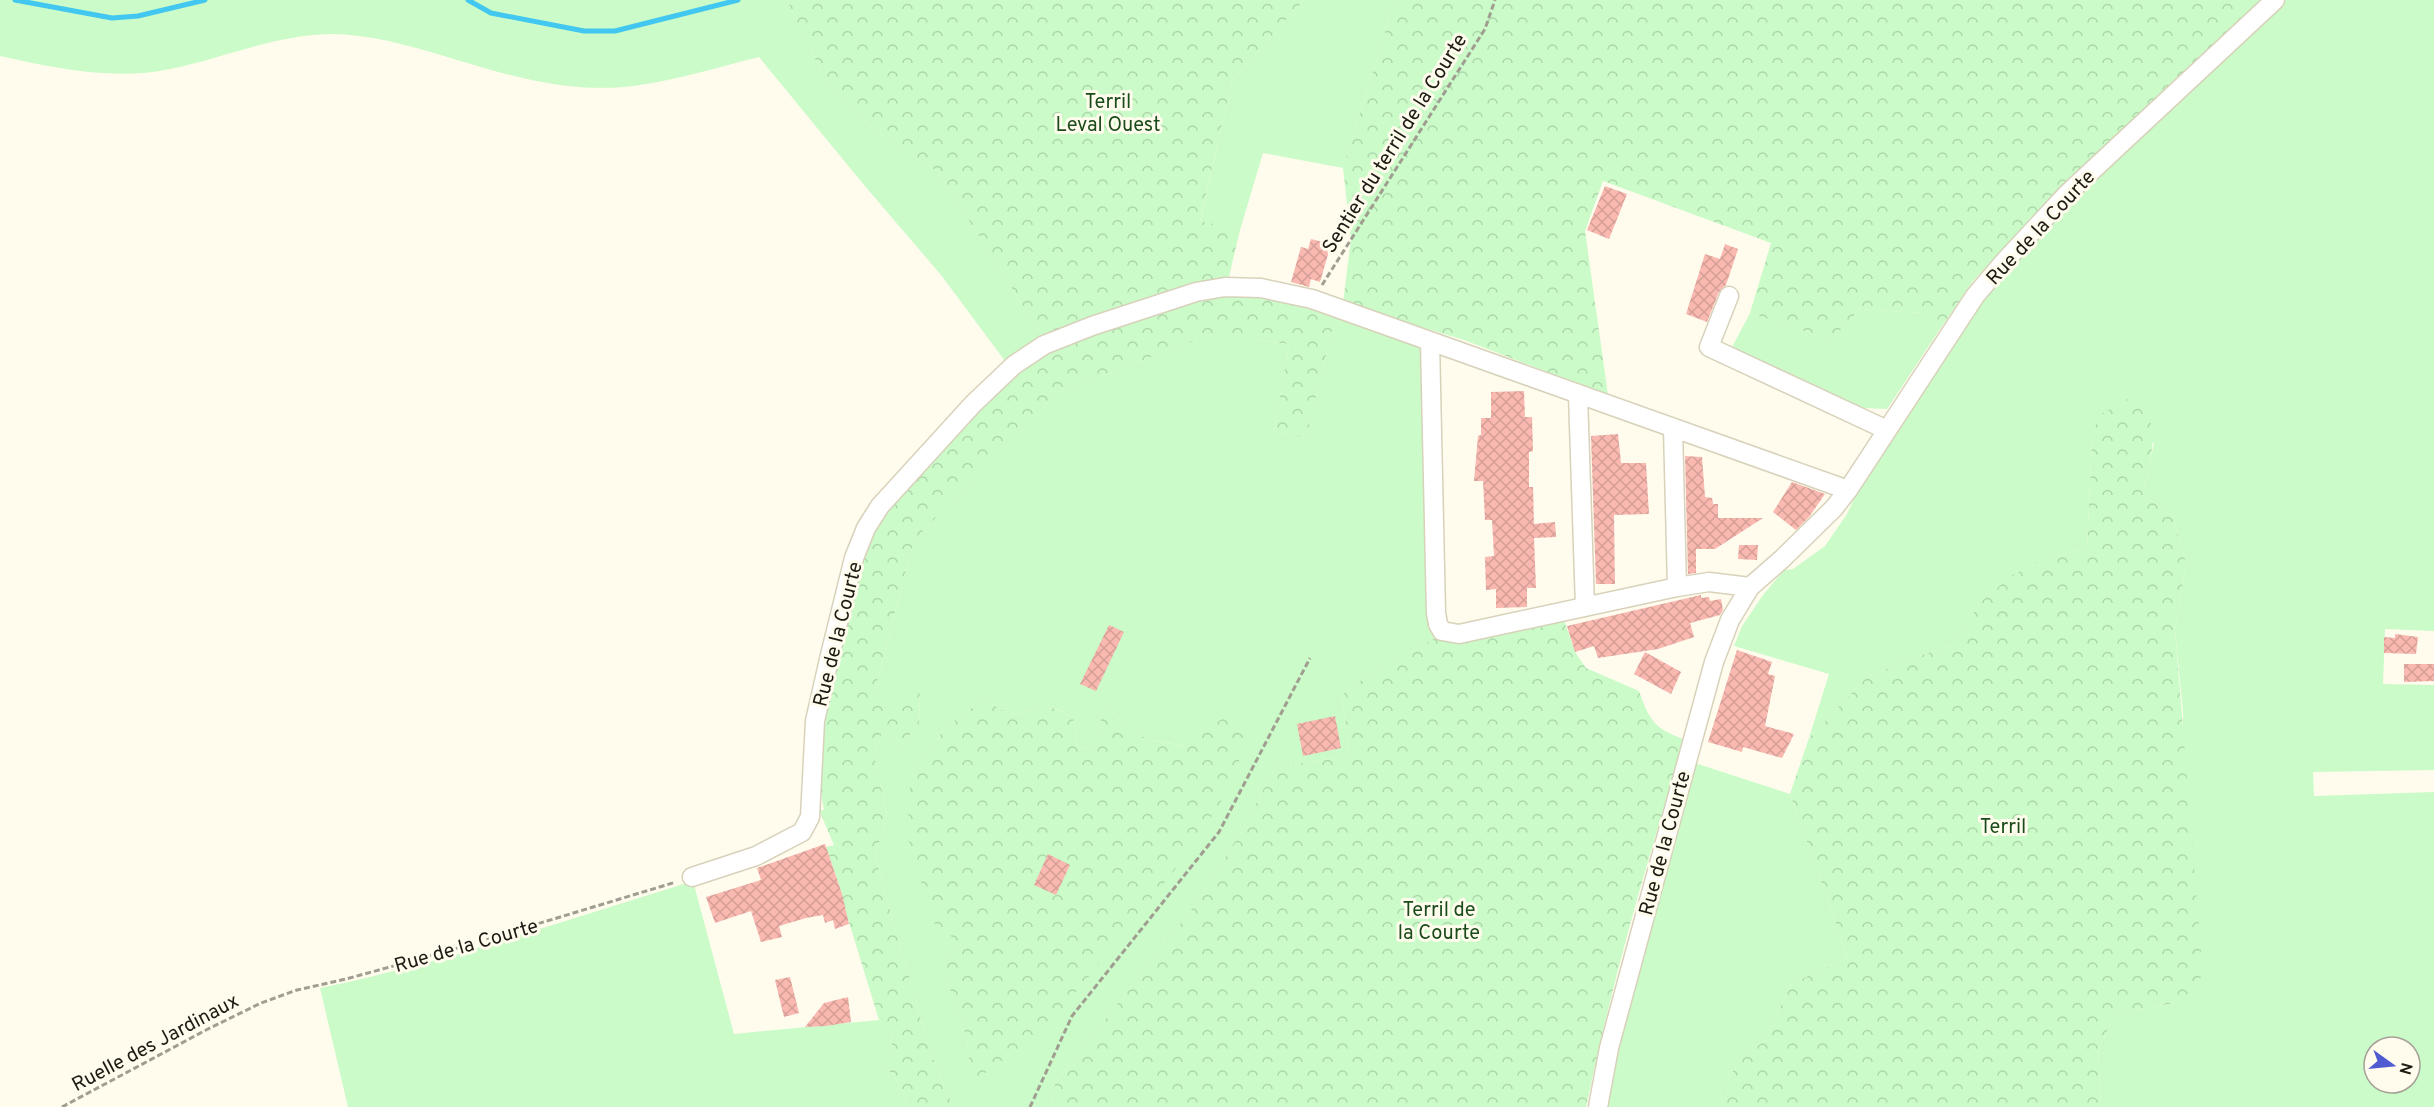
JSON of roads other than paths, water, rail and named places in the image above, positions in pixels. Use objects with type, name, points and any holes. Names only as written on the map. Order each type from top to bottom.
[{"type":"street","name":"Rue de la Courte","points":[[1598,1107],[1617,1018],[1714,662],[1730,620],[1750,587],[1797,544],[1848,490],[1975,296],[2003,263],[2067,194],[2275,0]]},
{"type":"street","name":"Rue de la Courte","points":[[692,877],[756,856],[802,832],[810,817],[815,722],[854,558],[866,528],[888,497],[973,404],[1014,364],[1044,345],[1073,333],[1196,292],[1225,287],[1261,288],[1312,299],[1848,490]]},
{"type":"street","points":[[1729,297],[1709,347],[1887,430]]},
{"type":"street","points":[[1430,342],[1438,624],[1442,630],[1459,634],[1709,582],[1750,587]]},
{"type":"street","points":[[1578,395],[1585,606]]},
{"type":"street","points":[[1673,428],[1677,587]]},
{"type":"waterway","points":[[15,0],[112,18],[138,16],[205,0]]},
{"type":"waterway","points":[[468,0],[491,13],[584,31],[615,31],[738,0]]},
{"type":"park label","name":"Terril Leval Ouest","points":[[1108,112]]},
{"type":"park label","name":"Terril","points":[[2003,826]]},
{"type":"park label","name":"Terril de la Courte","points":[[1439,920]]}]
